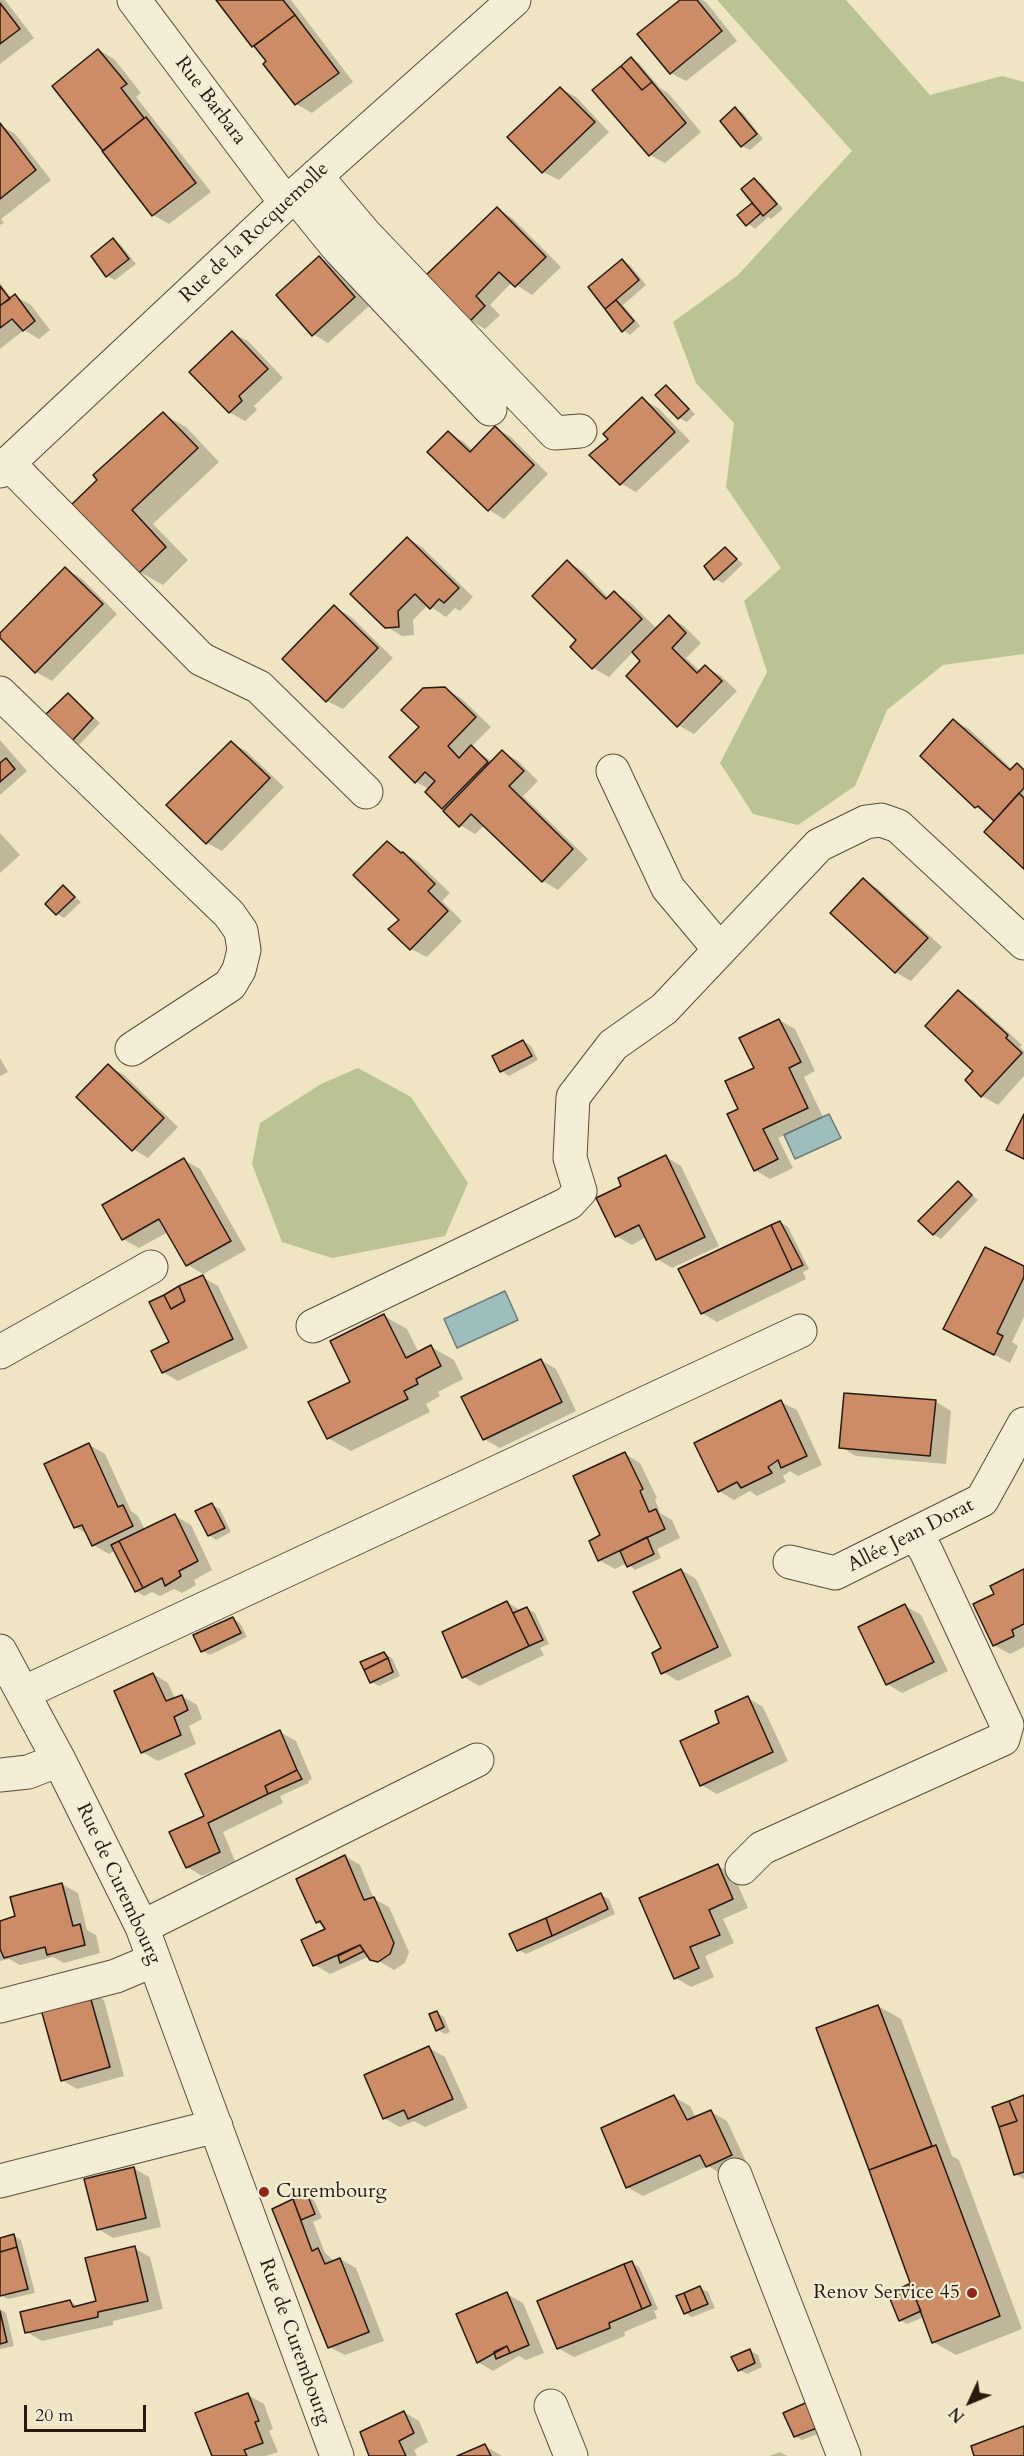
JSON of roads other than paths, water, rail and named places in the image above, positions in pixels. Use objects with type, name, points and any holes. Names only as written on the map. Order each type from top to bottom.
[{"type":"street","name":"Rue Barbara","points":[[134,0],[299,191]]},
{"type":"street","name":"Rue de la Rocquemolle","points":[[4,467],[299,191],[514,0]]},
{"type":"street","points":[[299,191],[338,248],[490,409]]},
{"type":"street","points":[[299,191],[365,234],[555,433],[580,431]]},
{"type":"street","points":[[4,467],[201,659],[259,687],[366,792]]},
{"type":"street","points":[[0,693],[229,915],[241,931],[244,950],[239,970],[230,985],[132,1049]]},
{"type":"street","points":[[614,771],[668,888],[720,950]]},
{"type":"street","points":[[313,1326],[569,1203],[580,1191],[570,1158],[573,1097],[613,1045],[664,1009],[819,845],[866,822],[880,820],[898,826],[1024,944]]},
{"type":"street","points":[[0,1352],[151,1267]]},
{"type":"street","points":[[23,1693],[50,1678],[800,1331]]},
{"type":"street","name":"Allée Jean Dorat","points":[[790,1562],[836,1573],[982,1500],[1024,1424]]},
{"type":"street","points":[[742,1868],[762,1848],[1003,1739],[1007,1725],[926,1551],[915,1534]]},
{"type":"street","name":"Rue de Curembourg","points":[[0,1651],[59,1760],[142,1928],[337,2456]]},
{"type":"street","points":[[0,1775],[28,1772],[59,1760]]},
{"type":"street","points":[[142,1928],[477,1760]]},
{"type":"street","points":[[0,2006],[116,1976],[154,1960]]},
{"type":"street","points":[[0,2181],[216,2126]]},
{"type":"street","points":[[735,2175],[844,2456]]},
{"type":"street","points":[[551,2406],[571,2456]]},
{"type":"water","points":[[829,1114],[841,1138],[795,1159],[784,1135]]},
{"type":"water","points":[[505,1291],[518,1320],[457,1348],[444,1319]]},
{"type":"place","name":"Curembourg","points":[[264,2192]]},
{"type":"place","name":"Renov Service 45","points":[[972,2293]]}]
